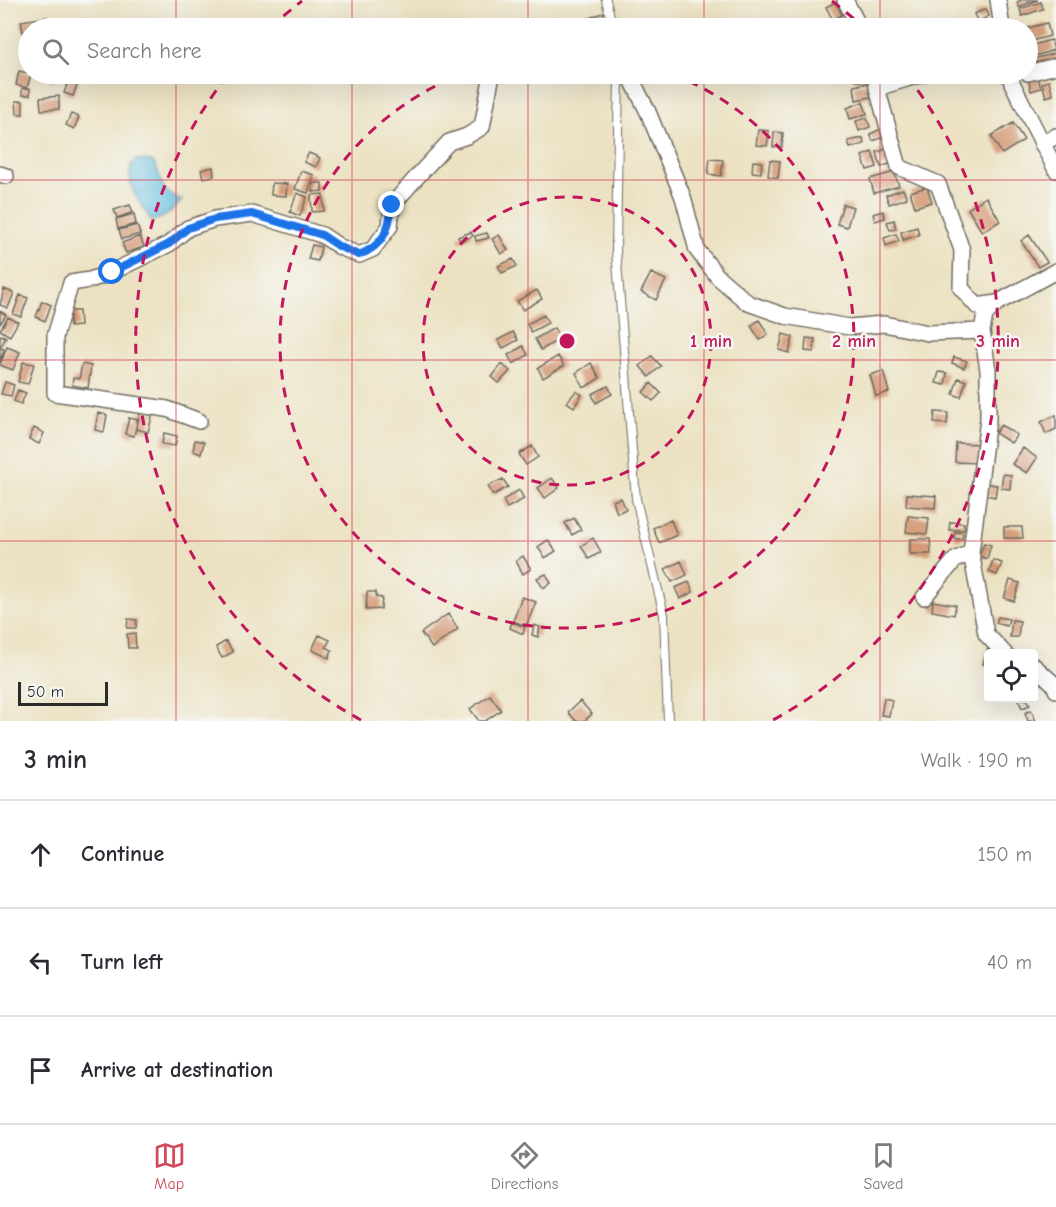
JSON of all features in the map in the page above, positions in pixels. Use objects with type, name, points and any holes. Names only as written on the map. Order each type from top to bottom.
[{"type":"street","points":[[844,0],[854,18]]},
{"type":"street","points":[[998,0],[1001,18]]},
{"type":"street","points":[[1038,70],[1056,66]]},
{"type":"street","points":[[199,421],[167,409],[55,393],[55,336],[71,283],[90,280],[112,272],[169,244],[188,228],[215,219],[252,214],[322,235],[340,247],[359,255],[374,249],[390,226],[392,205],[449,142],[467,136],[482,127],[490,84]]},
{"type":"street","points":[[634,84],[648,112],[683,198],[697,250],[718,277],[748,303],[785,316],[849,327],[884,324],[928,333],[982,331]]},
{"type":"street","points":[[877,84],[899,167],[938,184],[962,249],[961,288],[977,306],[997,303]]},
{"type":"street","points":[[1013,84],[1049,140],[1056,170]]},
{"type":"street","points":[[1000,649],[986,634],[971,552],[988,419],[988,370],[982,331],[985,315],[997,303],[1056,271]]},
{"type":"street","points":[[924,597],[955,560],[971,552]]},
{"type":"street","points":[[1038,670],[1054,684],[1056,690]]},
{"type":"lane","points":[[606,0],[610,18]]},
{"type":"lane","points":[[619,84],[616,262],[636,499],[664,615],[668,721]]},
{"type":"water","points":[[136,160],[152,161],[163,187],[182,200],[172,211],[151,221],[135,195],[130,181],[131,165]]},
{"type":"building","points":[[1038,0],[1019,7],[1017,2]]},
{"type":"building","points":[[835,2],[842,15],[832,18],[826,7]]},
{"type":"building","points":[[1041,2],[1043,9],[1022,16],[1020,9]]},
{"type":"building","points":[[986,9],[989,16],[976,18],[974,14]]},
{"type":"building","points":[[605,12],[607,18],[589,18]]},
{"type":"building","points":[[1047,23],[1050,36],[1038,39],[1038,25]]},
{"type":"building","points":[[1051,40],[1054,50],[1038,55],[1038,44]]},
{"type":"building","points":[[1056,53],[1056,60],[1038,65],[1038,58]]},
{"type":"building","points":[[18,76],[18,84],[28,84],[27,88],[16,85]]},
{"type":"building","points":[[1038,79],[1041,88],[1031,91],[1029,84],[1038,84]]},
{"type":"building","points":[[1049,81],[1053,95],[1046,97],[1042,83]]},
{"type":"building","points":[[67,84],[78,84],[73,96],[64,93]]},
{"type":"building","points":[[868,84],[871,97],[856,100],[854,86]]},
{"type":"building","points":[[30,88],[30,95],[22,95],[22,89]]},
{"type":"building","points":[[59,96],[59,109],[41,110],[40,98]]},
{"type":"building","points":[[16,101],[23,101],[23,114],[17,114]]},
{"type":"building","points":[[863,102],[867,114],[850,119],[847,108]]},
{"type":"building","points":[[71,114],[79,117],[74,129],[66,125]]},
{"type":"building","points":[[867,118],[870,127],[859,131],[856,121]]},
{"type":"building","points":[[1013,123],[1024,140],[1002,154],[991,136]]},
{"type":"building","points":[[883,128],[886,136],[873,141],[870,134]]},
{"type":"building","points":[[758,130],[769,131],[767,146],[756,145]]},
{"type":"building","points":[[774,132],[783,133],[782,147],[773,147]]},
{"type":"building","points":[[863,138],[864,144],[850,148],[848,141]]},
{"type":"building","points":[[887,149],[892,163],[881,167],[877,152]]},
{"type":"building","points":[[872,152],[877,167],[867,170],[862,156]]},
{"type":"building","points":[[309,153],[320,158],[316,167],[304,162]]},
{"type":"building","points":[[710,159],[723,160],[721,176],[708,174]]},
{"type":"building","points":[[770,160],[780,161],[778,178],[768,176]]},
{"type":"building","points":[[753,161],[762,162],[761,173],[752,172]]},
{"type":"building","points":[[213,167],[214,176],[203,178],[201,170]]},
{"type":"building","points":[[301,171],[314,175],[308,193],[295,189]]},
{"type":"building","points":[[894,172],[899,186],[874,193],[870,179]]},
{"type":"building","points":[[272,183],[287,184],[286,196],[271,195]]},
{"type":"building","points":[[313,183],[322,183],[322,191],[313,192]]},
{"type":"building","points":[[927,187],[932,202],[915,207],[910,192]]},
{"type":"building","points":[[903,189],[907,198],[889,204],[886,195]]},
{"type":"building","points":[[297,193],[307,197],[300,216],[290,212]]},
{"type":"building","points":[[323,194],[324,211],[312,212],[311,195]]},
{"type":"building","points":[[986,197],[1000,221],[982,232],[968,209]]},
{"type":"building","points":[[843,204],[853,207],[847,227],[837,224]]},
{"type":"building","points":[[130,205],[133,212],[117,218],[114,210]]},
{"type":"building","points":[[883,211],[885,218],[875,221],[873,214]]},
{"type":"building","points":[[134,214],[136,224],[118,229],[116,219]]},
{"type":"building","points":[[894,220],[896,229],[890,230],[887,222]]},
{"type":"building","points":[[137,225],[140,234],[122,239],[119,230]]},
{"type":"building","points":[[917,227],[919,235],[903,240],[901,232]]},
{"type":"building","points":[[471,232],[473,236],[460,242],[458,237]]},
{"type":"building","points":[[487,233],[489,238],[476,241],[475,236]]},
{"type":"building","points":[[896,234],[899,241],[886,246],[884,238]]},
{"type":"building","points":[[499,235],[508,250],[501,254],[492,239]]},
{"type":"building","points":[[1029,235],[1047,262],[1038,267],[1021,241]]},
{"type":"building","points":[[140,236],[144,247],[126,253],[122,243]]},
{"type":"building","points":[[312,245],[321,247],[318,261],[308,259]]},
{"type":"building","points":[[513,259],[517,266],[502,273],[498,266]]},
{"type":"building","points":[[651,273],[666,280],[656,300],[641,292]]},
{"type":"building","points":[[4,289],[14,293],[8,308],[0,305]]},
{"type":"building","points":[[537,290],[542,299],[523,310],[517,301]]},
{"type":"building","points":[[20,295],[28,298],[21,317],[13,314]]},
{"type":"building","points":[[42,301],[51,305],[45,321],[36,317]]},
{"type":"building","points":[[0,311],[6,315],[0,324]]},
{"type":"building","points":[[70,311],[79,311],[80,326],[70,327]]},
{"type":"building","points":[[544,315],[548,323],[531,332],[527,324]]},
{"type":"building","points":[[8,317],[18,322],[10,336],[0,330]]},
{"type":"building","points":[[759,320],[768,334],[760,340],[751,326]]},
{"type":"building","points":[[554,328],[560,339],[541,350],[535,339]]},
{"type":"building","points":[[513,332],[518,340],[503,348],[498,340]]},
{"type":"building","points":[[783,334],[793,337],[789,353],[779,350]]},
{"type":"building","points":[[1,335],[6,337],[0,348],[0,337]]},
{"type":"building","points":[[806,338],[815,339],[814,352],[805,351]]},
{"type":"building","points":[[523,346],[528,355],[513,364],[508,355]]},
{"type":"building","points":[[7,347],[20,352],[13,370],[0,365]]},
{"type":"building","points":[[0,348],[4,349],[0,362]]},
{"type":"building","points":[[558,356],[564,366],[543,378],[538,368]]},
{"type":"building","points":[[652,356],[661,366],[649,377],[640,366]]},
{"type":"building","points":[[954,357],[967,361],[964,368],[952,363]]},
{"type":"building","points":[[23,362],[34,364],[28,384],[18,382]]},
{"type":"building","points":[[591,363],[600,378],[584,388],[576,373]]},
{"type":"building","points":[[82,364],[91,366],[88,388],[72,385],[73,378],[79,379]]},
{"type":"building","points":[[502,364],[510,371],[499,383],[492,377]]},
{"type":"building","points":[[883,371],[889,392],[876,396],[870,375]]},
{"type":"building","points":[[939,372],[947,373],[945,385],[936,383]]},
{"type":"building","points":[[958,378],[966,381],[961,397],[953,394]]},
{"type":"building","points":[[5,382],[14,385],[11,396],[1,394]]},
{"type":"building","points":[[651,383],[661,393],[653,401],[643,392]]},
{"type":"building","points":[[608,386],[612,394],[596,403],[592,394]]},
{"type":"building","points":[[18,390],[26,393],[21,404],[14,401]]},
{"type":"building","points":[[576,391],[582,395],[574,407],[567,402]]},
{"type":"building","points":[[141,410],[153,413],[148,432],[136,429]]},
{"type":"building","points":[[935,412],[948,413],[947,424],[934,423]]},
{"type":"building","points":[[98,413],[107,415],[104,432],[95,430]]},
{"type":"building","points":[[1056,415],[1056,429],[1046,434],[1041,422]]},
{"type":"building","points":[[129,418],[138,420],[134,436],[125,434]]},
{"type":"building","points":[[1001,425],[1017,435],[1011,443],[995,433]]},
{"type":"building","points":[[34,428],[44,433],[39,444],[29,439]]},
{"type":"building","points":[[164,433],[177,436],[175,446],[162,444]]},
{"type":"building","points":[[195,440],[204,442],[201,454],[193,451]]},
{"type":"building","points":[[956,443],[980,444],[979,463],[955,462]]},
{"type":"building","points":[[532,446],[538,457],[526,465],[519,454]]},
{"type":"building","points":[[1023,448],[1037,458],[1027,473],[1012,464]]},
{"type":"building","points":[[1003,474],[1011,475],[1010,489],[1001,488]]},
{"type":"building","points":[[552,478],[559,488],[545,498],[538,488]]},
{"type":"building","points":[[503,479],[508,487],[493,495],[488,486]]},
{"type":"building","points":[[988,484],[997,485],[995,497],[986,495]]},
{"type":"building","points":[[519,490],[524,499],[507,508],[503,500]]},
{"type":"building","points":[[907,494],[936,496],[935,508],[906,506]]},
{"type":"building","points":[[621,498],[626,509],[617,513],[613,501]]},
{"type":"building","points":[[908,516],[929,518],[927,534],[906,532]]},
{"type":"building","points":[[574,518],[581,530],[572,535],[565,523]]},
{"type":"building","points":[[671,520],[677,535],[659,543],[653,528]]},
{"type":"building","points":[[950,522],[964,523],[964,530],[949,530]]},
{"type":"building","points":[[1004,527],[1022,527],[1023,538],[1004,538]]},
{"type":"building","points":[[955,532],[963,533],[962,539],[954,539]]},
{"type":"building","points":[[593,538],[601,552],[589,559],[581,546]]},
{"type":"building","points":[[910,539],[930,539],[931,554],[910,554]]},
{"type":"building","points":[[548,540],[556,551],[545,558],[538,547]]},
{"type":"building","points":[[984,543],[991,545],[987,559],[979,556]]},
{"type":"building","points":[[523,556],[531,569],[523,574],[516,561]]},
{"type":"building","points":[[993,560],[1002,563],[997,575],[989,572]]},
{"type":"building","points":[[681,561],[687,575],[672,582],[665,569]]},
{"type":"building","points":[[546,574],[551,583],[543,588],[537,578]]},
{"type":"building","points":[[1010,580],[1020,583],[1014,601],[1004,598]]},
{"type":"building","points":[[689,582],[693,592],[680,599],[675,588]]},
{"type":"building","points":[[367,592],[376,592],[376,597],[382,598],[381,609],[366,610]]},
{"type":"building","points":[[522,597],[536,602],[526,626],[513,621]]},
{"type":"building","points":[[933,601],[956,605],[954,615],[932,611]]},
{"type":"building","points":[[448,614],[458,629],[432,648],[421,633]]},
{"type":"building","points":[[998,617],[1009,619],[1007,626],[996,623]]},
{"type":"building","points":[[128,619],[137,620],[136,628],[127,628]]},
{"type":"building","points":[[1012,620],[1020,621],[1018,637],[1010,637]]},
{"type":"building","points":[[512,622],[525,627],[523,634],[510,628]]},
{"type":"building","points":[[534,625],[540,627],[538,637],[532,635]]},
{"type":"building","points":[[135,633],[136,648],[128,648],[127,634]]},
{"type":"building","points":[[319,635],[330,640],[326,647],[332,650],[329,658],[312,650]]},
{"type":"building","points":[[226,641],[233,652],[222,658],[216,647]]},
{"type":"building","points":[[490,695],[501,710],[485,721],[479,721],[470,709]]},
{"type":"building","points":[[884,698],[892,700],[889,716],[881,715]]},
{"type":"building","points":[[580,701],[592,714],[584,721],[576,721],[568,712]]},
{"type":"building","points":[[1020,703],[1029,703],[1030,705],[1022,708]]},
{"type":"building","points":[[1031,710],[1036,721],[1028,721],[1025,713]]},
{"type":"route","points":[[112,272],[169,244],[188,228],[215,219],[252,214],[322,235],[340,247],[359,255],[374,249],[390,226],[392,205]]}]
